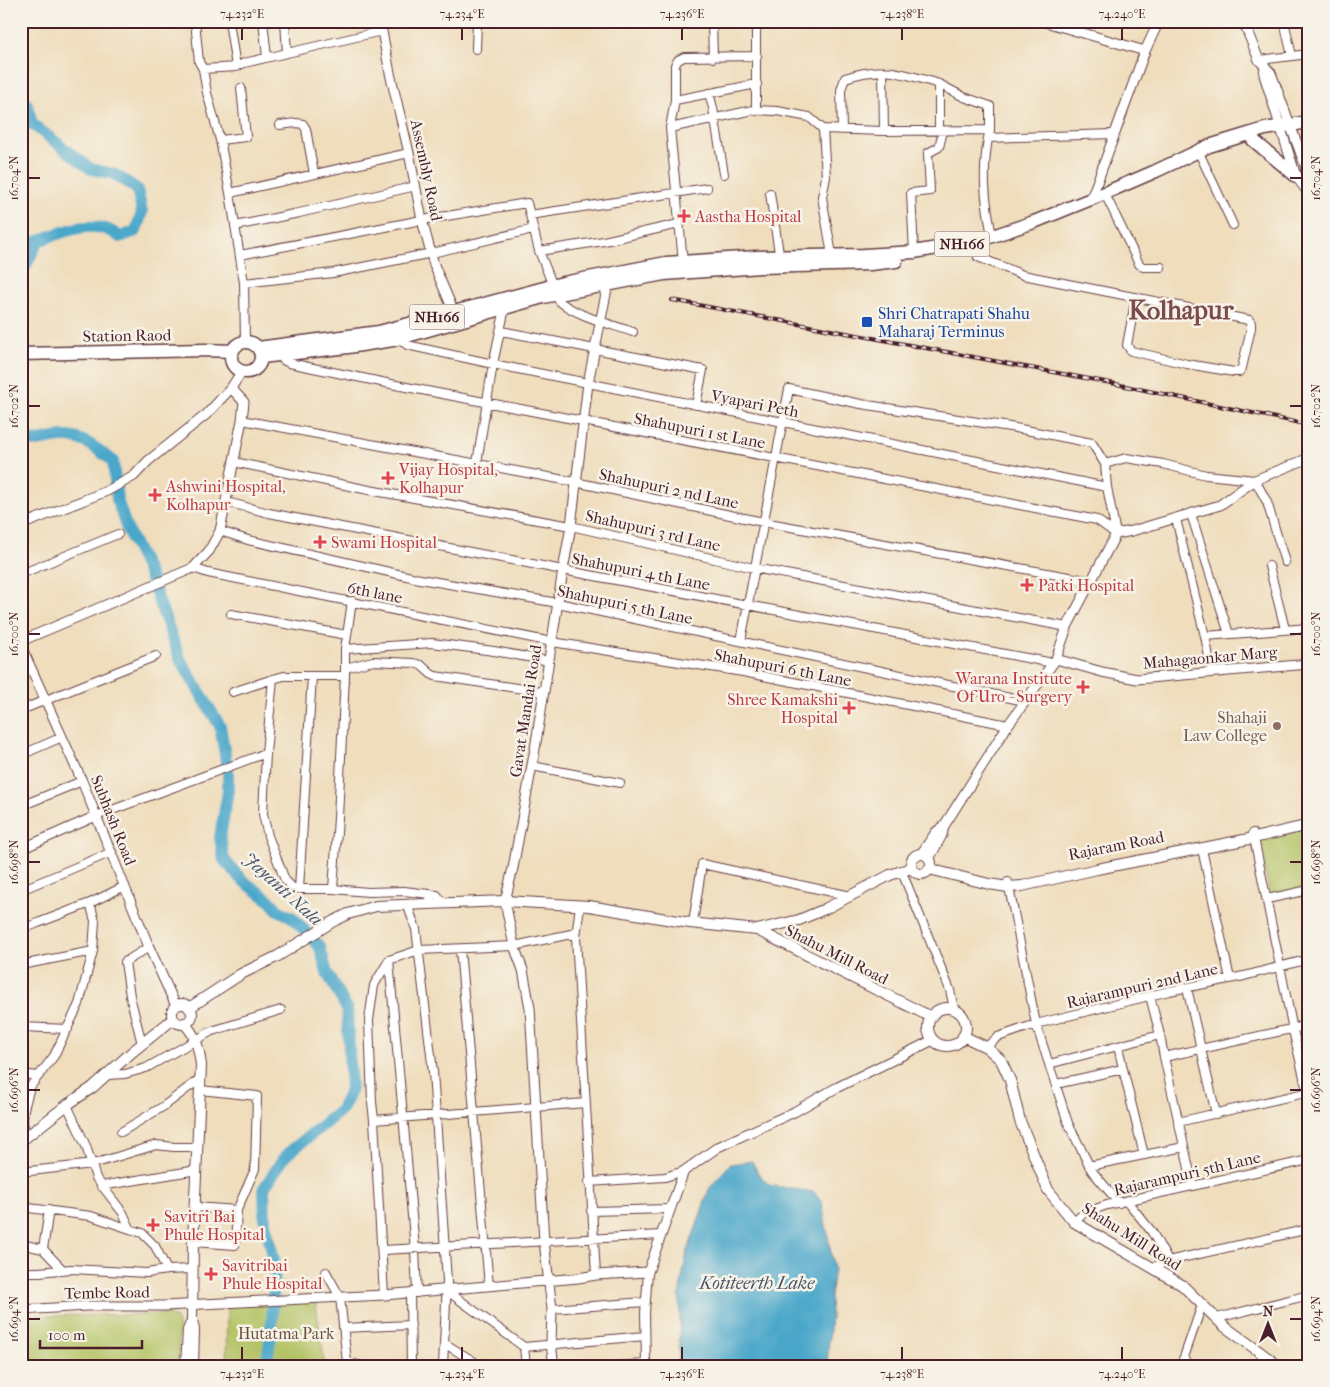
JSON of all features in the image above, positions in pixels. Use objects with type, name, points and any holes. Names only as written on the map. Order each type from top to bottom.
[{"type":"highway","name":"NH166","points":[[259,356],[348,347],[400,339],[456,318],[554,290],[655,265],[683,262],[892,262],[942,256],[1107,198],[1212,151],[1309,122]]},
{"type":"highway","name":"NH166","points":[[242,371],[250,371],[259,356],[504,308],[554,290],[608,284],[664,274],[832,255],[914,252],[978,244],[992,236],[1091,199],[1156,172],[1209,146],[1287,129],[1309,129]]},
{"type":"highway","points":[[1254,140],[1296,176]]},
{"type":"highway","points":[[21,360],[232,353],[240,344],[245,342],[254,344],[259,356]]},
{"type":"highway","name":"Station Raod","points":[[21,354],[201,350],[232,353]]},
{"type":"highway","points":[[232,353],[233,364],[242,371]]},
{"type":"main road","name":"Rajaram Road","points":[[906,870],[922,874],[927,861],[966,874],[1008,884],[1103,861],[1254,836],[1309,821]]},
{"type":"main road","points":[[1008,884],[1022,886],[1309,825]]},
{"type":"main road","points":[[189,1008],[241,974],[270,960],[332,922],[348,914],[376,906],[505,901],[580,905],[694,923],[757,930],[799,920],[906,870],[912,859],[927,861]]},
{"type":"main road","name":"Shahu Mill Road","points":[[757,930],[931,1018]]},
{"type":"main road","points":[[183,1004],[189,1008],[191,1017],[184,1023],[178,1023],[173,1019],[172,1012],[176,1006],[183,1004]]},
{"type":"main road","points":[[954,1009],[963,1017],[965,1022],[966,1029],[963,1036],[956,1044],[944,1046],[934,1040],[928,1029],[931,1018],[940,1010],[954,1009]]},
{"type":"main road","points":[[23,1140],[93,1087],[173,1019]]},
{"type":"main road","points":[[184,1023],[196,1040],[201,1065],[193,1242],[193,1366]]},
{"type":"main road","points":[[963,1036],[986,1047]]},
{"type":"main road","name":"Shahu Mill Road","points":[[986,1047],[1001,1060],[1010,1080],[1020,1121],[1048,1190],[1074,1222],[1182,1285],[1224,1326],[1279,1366]]},
{"type":"main road","points":[[186,1366],[188,1330],[192,1320]]},
{"type":"street","points":[[196,21],[199,62],[203,69],[207,93],[220,140],[240,255],[244,283],[245,342]]},
{"type":"street","points":[[230,21],[236,67]]},
{"type":"street","points":[[263,21],[267,58]]},
{"type":"street","points":[[285,21],[287,52]]},
{"type":"street","name":"Assembly Road","points":[[380,21],[422,220],[434,265],[456,318]]},
{"type":"street","points":[[476,49],[477,21]]},
{"type":"street","points":[[712,21],[713,58]]},
{"type":"street","points":[[756,21],[756,111]]},
{"type":"street","points":[[1042,21],[1145,51]]},
{"type":"street","points":[[1091,199],[1145,51],[1159,21]]},
{"type":"street","points":[[1243,21],[1262,63],[1271,73],[1287,129],[1296,176],[1309,194]]},
{"type":"street","points":[[1284,21],[1292,56]]},
{"type":"street","points":[[203,69],[236,67],[244,63],[287,52],[382,31]]},
{"type":"street","points":[[1262,63],[1309,54]]},
{"type":"street","points":[[683,262],[670,128],[675,100],[675,71],[678,60],[684,57],[757,56]]},
{"type":"street","points":[[883,71],[884,131]]},
{"type":"street","points":[[842,130],[841,90],[846,78],[864,72],[883,71],[908,75],[939,84],[964,97],[990,106],[989,134],[984,165],[985,201],[992,236]]},
{"type":"street","points":[[675,100],[757,84]]},
{"type":"street","points":[[914,252],[911,193],[930,191],[928,153],[939,147],[941,131],[939,84]]},
{"type":"street","points":[[220,140],[246,137],[241,88]]},
{"type":"street","points":[[709,93],[724,174]]},
{"type":"street","points":[[670,128],[756,111],[777,110],[808,116],[823,129],[941,131],[989,134],[1114,134]]},
{"type":"street","points":[[280,125],[303,124],[306,130],[314,174]]},
{"type":"street","points":[[823,129],[826,177],[822,197],[832,255]]},
{"type":"street","points":[[1287,129],[1309,176]]},
{"type":"street","points":[[230,193],[409,153]]},
{"type":"street","points":[[1202,157],[1233,225]]},
{"type":"street","points":[[235,226],[416,186]]},
{"type":"street","points":[[530,215],[708,188]]},
{"type":"street","points":[[770,193],[780,261]]},
{"type":"street","points":[[1107,198],[1139,264],[1144,267],[1161,267]]},
{"type":"street","points":[[240,255],[422,220],[527,203],[539,251],[559,301],[565,306],[633,332]]},
{"type":"street","points":[[539,251],[604,241],[679,224]]},
{"type":"street","points":[[244,283],[334,273],[432,253],[534,229]]},
{"type":"street","points":[[978,244],[978,257],[1023,275],[1136,297],[1249,320],[1252,323],[1252,328],[1242,368],[1239,372],[1234,372],[1187,364],[1131,351],[1127,345],[1136,297]]},
{"type":"street","points":[[575,482],[588,383],[608,284]]},
{"type":"street","points":[[477,463],[504,308]]},
{"type":"street","points":[[501,331],[703,370],[696,405]]},
{"type":"street","name":"Vyapari Peth","points":[[400,339],[407,345],[493,364],[1107,487]]},
{"type":"street","name":"Shahupuri 1 st Lane","points":[[280,354],[282,360],[289,363],[1097,520],[1116,534]]},
{"type":"street","points":[[21,525],[107,491],[134,476],[148,461],[200,420],[231,388],[242,371]]},
{"type":"street","points":[[21,641],[193,568],[208,551],[220,531],[242,420],[244,402],[231,388]]},
{"type":"street","points":[[740,642],[789,389],[861,404],[1010,427],[1092,443],[1105,464],[1107,487],[1116,534],[1067,627],[1054,661],[1008,724],[944,826],[936,832],[927,861]]},
{"type":"street","name":"Shahupuri 2 nd Lane","points":[[242,420],[575,482],[763,522],[1091,581]]},
{"type":"street","points":[[1105,464],[1126,458],[1162,464],[1206,475],[1255,480]]},
{"type":"street","points":[[1116,534],[1220,505],[1255,480],[1309,458]]},
{"type":"street","name":"Shahupuri 3 rd Lane","points":[[234,462],[369,490],[571,526],[754,568],[1067,627]]},
{"type":"street","points":[[1255,480],[1267,502],[1285,562]]},
{"type":"street","name":"Gavat Mandai Road","points":[[505,901],[514,868],[532,766],[562,570],[571,526],[575,482]]},
{"type":"street","name":"Shahupuri 4 th Lane","points":[[226,502],[269,513],[747,606],[1054,661]]},
{"type":"street","points":[[1191,514],[1229,634]]},
{"type":"street","points":[[1176,518],[1212,672]]},
{"type":"street","name":"Shahupuri 5 th Lane","points":[[220,531],[248,540],[420,579],[558,604],[1025,701]]},
{"type":"street","points":[[21,574],[118,534]]},
{"type":"street","points":[[1268,566],[1285,630]]},
{"type":"street","name":"6th lane","points":[[193,568],[208,573],[552,642]]},
{"type":"street","points":[[332,889],[339,809],[345,649],[352,601]]},
{"type":"street","points":[[231,614],[347,635]]},
{"type":"street","points":[[1205,636],[1309,628]]},
{"type":"street","name":"Shahupuri 6 th Lane","points":[[552,642],[743,672],[1008,724]]},
{"type":"street","points":[[345,649],[432,643],[549,661]]},
{"type":"street","name":"Subhash Road","points":[[21,646],[82,781],[149,947],[176,1006]]},
{"type":"street","points":[[21,710],[156,656]]},
{"type":"street","points":[[234,692],[284,676],[312,676],[373,661],[413,663],[420,665],[430,674],[436,676],[544,692]]},
{"type":"street","name":"Mahagaonkar Marg","points":[[1054,661],[1137,679],[1309,664]]},
{"type":"street","points":[[299,889],[312,676]]},
{"type":"street","points":[[272,679],[263,814],[268,836],[285,880],[292,887],[299,889],[368,892],[404,891],[437,895],[443,903]]},
{"type":"street","points":[[21,755],[62,737]]},
{"type":"street","points":[[21,849],[96,816],[266,753]]},
{"type":"street","points":[[532,766],[620,783]]},
{"type":"street","points":[[21,806],[82,781]]},
{"type":"street","points":[[1178,1122],[1308,1094],[1293,1030],[1254,836]]},
{"type":"street","points":[[1202,849],[1230,979]]},
{"type":"street","points":[[21,890],[112,852]]},
{"type":"street","points":[[694,923],[702,864],[850,896]]},
{"type":"street","points":[[906,870],[950,990],[954,1009]]},
{"type":"street","points":[[1008,884],[1036,1024],[1068,1124],[1089,1166],[1152,1232],[1168,1261]]},
{"type":"street","points":[[21,930],[90,904],[125,886]]},
{"type":"street","points":[[1267,899],[1309,890]]},
{"type":"street","points":[[505,901],[514,946],[523,970],[530,1008],[544,1240],[552,1309],[551,1344],[554,1366]]},
{"type":"street","points":[[23,1140],[22,1109],[30,1087],[54,1056],[79,1004],[93,951],[95,921],[90,904]]},
{"type":"street","points":[[407,904],[416,928],[433,1072],[446,1290],[443,1366]]},
{"type":"street","points":[[580,905],[576,933],[584,1103],[596,1275]]},
{"type":"street","points":[[384,1295],[369,1020],[374,985],[389,960],[418,950],[514,946],[576,933]]},
{"type":"street","points":[[142,1044],[130,996],[125,962],[149,947]]},
{"type":"street","points":[[460,949],[489,1286]]},
{"type":"street","points":[[21,965],[93,951]]},
{"type":"street","name":"Rajarampuri 2nd Lane","points":[[986,1047],[998,1037],[1036,1024],[1309,959]]},
{"type":"street","points":[[389,960],[415,1249],[411,1366]]},
{"type":"street","points":[[1187,988],[1216,1114]]},
{"type":"street","points":[[1150,996],[1193,1186]]},
{"type":"street","points":[[107,1075],[125,1074],[146,1068],[196,1040],[236,1023],[281,1010]]},
{"type":"street","points":[[1164,1057],[1309,1026]]},
{"type":"street","points":[[21,1027],[68,1028]]},
{"type":"street","points":[[1049,1064],[1160,1035]]},
{"type":"street","points":[[589,1182],[665,1177],[684,1171],[718,1147],[794,1112],[836,1088],[934,1040]]},
{"type":"street","points":[[1118,1046],[1144,1155]]},
{"type":"street","points":[[1056,1084],[1123,1069]]},
{"type":"street","points":[[21,1074],[38,1076]]},
{"type":"street","points":[[121,1132],[164,1106],[201,1078]]},
{"type":"street","points":[[193,1242],[235,1245],[237,1210],[255,1169],[258,1096],[200,1090]]},
{"type":"street","points":[[374,1120],[584,1103]]},
{"type":"street","points":[[67,1105],[81,1134],[100,1186],[123,1213],[130,1228]]},
{"type":"street","points":[[21,1172],[93,1164],[156,1145],[198,1147]]},
{"type":"street","points":[[1089,1166],[1184,1147]]},
{"type":"street","name":"Rajarampuri 5th Lane","points":[[1074,1222],[1084,1213],[1107,1205],[1309,1160]]},
{"type":"street","points":[[100,1186],[196,1170]]},
{"type":"street","points":[[615,1366],[645,1365],[645,1302],[648,1272],[684,1171]]},
{"type":"street","points":[[21,1207],[91,1216],[142,1233],[155,1246],[167,1270]]},
{"type":"street","points":[[195,1207],[237,1210]]},
{"type":"street","points":[[591,1211],[670,1209]]},
{"type":"street","points":[[43,1249],[49,1210]]},
{"type":"street","points":[[1154,1267],[1168,1261],[1309,1229]]},
{"type":"street","points":[[383,1250],[661,1235]]},
{"type":"street","points":[[21,1244],[43,1249],[63,1270]]},
{"type":"street","points":[[21,1272],[63,1270],[139,1273],[193,1269]]},
{"type":"street","points":[[326,1272],[340,1297],[346,1362],[363,1366]]},
{"type":"street","name":"Tembe Road","points":[[21,1310],[87,1306],[164,1306],[384,1295],[549,1281],[596,1275],[648,1272]]},
{"type":"street","points":[[446,1290],[524,1346],[644,1336]]},
{"type":"street","points":[[1217,1318],[1309,1295]]},
{"type":"street","points":[[552,1309],[645,1302]]},
{"type":"street","points":[[1192,1366],[1182,1362],[1202,1305]]},
{"type":"street","points":[[343,1328],[411,1325]]},
{"type":"street","points":[[444,1343],[481,1366]]},
{"type":"street","points":[[524,1346],[526,1366]]},
{"type":"green space","points":[[1309,827],[1309,887],[1270,895],[1258,839]]},
{"type":"green space","name":"Hutatma Park","points":[[315,1298],[325,1366],[226,1366],[227,1303]]},
{"type":"green space","points":[[167,1314],[176,1318],[179,1329],[178,1366],[21,1366],[21,1316]]},
{"type":"water","name":"Kotiteerth Lake","points":[[752,1161],[758,1173],[769,1185],[814,1192],[822,1203],[834,1269],[830,1297],[831,1317],[827,1366],[678,1366],[679,1296],[686,1256],[709,1189],[730,1164]]},
{"type":"waterway","name":"Jayanti Nala","points":[[21,103],[27,104],[32,124],[91,169],[114,174],[137,189],[142,212],[136,231],[120,237],[110,231],[90,227],[69,230],[38,241],[21,275]]},
{"type":"waterway","name":"Jayanti Nala","points":[[21,438],[37,441],[60,437],[75,438],[89,444],[113,461],[117,500],[127,529],[149,574],[180,659],[220,726],[228,772],[228,792],[220,837],[224,860],[241,879],[269,900],[278,910],[292,917],[320,947],[327,973],[347,1009],[351,1089],[341,1110],[286,1155],[264,1188],[265,1222],[275,1264],[271,1335],[266,1366]]},
{"type":"railway","points":[[672,300],[1116,384],[1309,425]]},
{"type":"place","name":"Aastha Hospital","points":[[684,216]]},
{"type":"place","name":"Shri Chatrapati Shahu Maharaj Terminus","points":[[867,322]]},
{"type":"place","name":"Vijay Hospital, Kolhapur","points":[[388,478]]},
{"type":"place","name":"Ashwini Hospital, Kolhapur","points":[[155,495]]},
{"type":"place","name":"Swami Hospital","points":[[320,542]]},
{"type":"place","name":"Patki Hospital","points":[[1027,585]]},
{"type":"place","name":"Warana Institute Of Uro - Surgery","points":[[1083,687]]},
{"type":"place","name":"Shree Kamakshi Hospital","points":[[849,708]]},
{"type":"place","name":"Shahaji Law College","points":[[1277,726]]},
{"type":"place","name":"Savitri Bai Phule Hospital","points":[[153,1225]]},
{"type":"place","name":"Savitribai Phule Hospital","points":[[211,1274]]},
{"type":"district","name":"Kolhapur","points":[[1181,310]]}]
